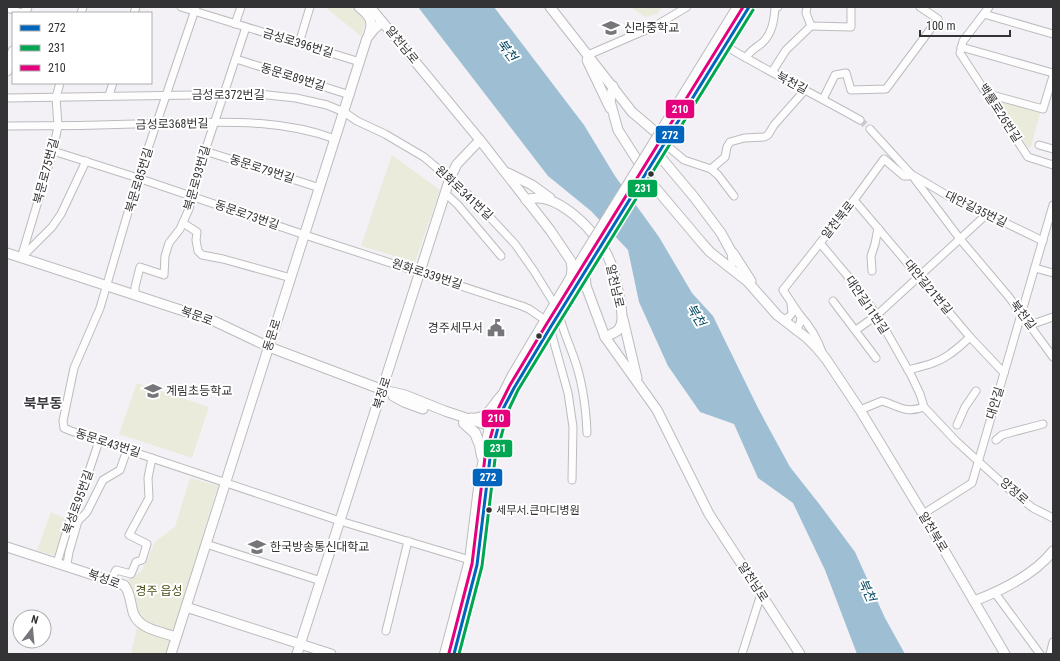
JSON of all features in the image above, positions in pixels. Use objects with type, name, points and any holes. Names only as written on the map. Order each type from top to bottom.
[{"type":"main road","points":[[445,654],[470,560],[484,459],[504,392],[557,309],[577,283],[582,262],[662,139],[721,43],[746,8]]},
{"type":"main road","points":[[582,262],[658,154],[662,139]]},
{"type":"main road","points":[[454,654],[477,565],[493,430],[548,324]]},
{"type":"main road","points":[[466,420],[475,433],[484,459]]},
{"type":"street","name":"금성로396번길","points":[[181,7],[196,9],[236,24],[360,62]]},
{"type":"street","points":[[236,24],[241,7]]},
{"type":"street","points":[[298,43],[310,7]]},
{"type":"street","points":[[359,7],[371,20],[372,27],[367,38]]},
{"type":"street","name":"알천남로","points":[[370,7],[480,140],[526,200],[541,197],[556,202],[582,223],[603,247],[610,259],[615,275],[622,317],[618,330],[604,337],[657,410],[709,514],[800,654]]},
{"type":"street","points":[[550,7],[630,109],[684,160],[711,169],[718,175],[734,196]]},
{"type":"street","points":[[588,55],[655,26],[687,7]]},
{"type":"street","points":[[746,58],[750,51],[763,42],[773,25],[775,8],[778,7]]},
{"type":"street","points":[[806,7],[806,13],[811,26]]},
{"type":"street","points":[[772,72],[786,50],[811,26],[852,27],[851,7]]},
{"type":"street","points":[[824,99],[835,75],[846,73],[851,90],[886,89],[938,19],[922,7]]},
{"type":"street","points":[[988,7],[963,41],[961,47],[1053,75],[1043,109],[988,94]]},
{"type":"street","points":[[7,8],[19,12]]},
{"type":"street","name":"북문로85번길","points":[[108,286],[138,178],[196,9]]},
{"type":"street","points":[[984,14],[1053,34]]},
{"type":"street","name":"동문로","points":[[171,654],[367,38],[382,22]]},
{"type":"street","name":"북문로93번길","points":[[135,294],[135,287],[140,267],[164,275],[165,256],[169,243],[180,229],[189,209],[204,151],[246,27]]},
{"type":"street","points":[[577,41],[612,113]]},
{"type":"street","name":"북천길","points":[[721,43],[860,120]]},
{"type":"street","name":"백률로26번길","points":[[961,47],[960,53],[988,94],[1028,158],[1053,165]]},
{"type":"street","points":[[7,71],[11,52]]},
{"type":"street","name":"동문로89번길","points":[[236,59],[350,94]]},
{"type":"street","name":"북문로75번길","points":[[21,258],[53,151],[58,126],[56,97],[60,84]]},
{"type":"street","points":[[109,95],[113,84]]},
{"type":"street","points":[[612,113],[610,101],[613,86]]},
{"type":"street","points":[[711,169],[725,157],[727,147],[730,142],[744,138],[764,138],[768,135],[805,90]]},
{"type":"street","name":"금성로372번길","points":[[7,98],[109,95],[258,94],[280,96],[327,105],[344,112]]},
{"type":"street","points":[[612,113],[617,108],[622,106],[630,109]]},
{"type":"street","name":"원화로341번길","points":[[344,112],[357,121],[424,157],[470,196],[515,244],[557,309],[562,329],[573,355],[582,390],[586,414],[587,433]]},
{"type":"street","name":"알천북로","points":[[612,113],[618,130],[653,185],[702,243],[748,282],[776,315],[816,347],[822,355],[860,410],[1005,654]]},
{"type":"street","name":"금성로368번길","points":[[7,126],[214,123],[266,124],[315,131],[335,139]]},
{"type":"street","name":"북천길","points":[[870,129],[911,174],[960,239],[1021,313],[1053,357]]},
{"type":"street","name":"북정로","points":[[297,654],[450,178],[457,164],[480,140]]},
{"type":"street","points":[[1039,145],[1053,149]]},
{"type":"street","name":"동문로73번길","points":[[53,151],[138,178],[305,235]]},
{"type":"street","name":"동문로79번길","points":[[204,151],[320,188]]},
{"type":"street","points":[[658,154],[694,197],[721,233],[757,293]]},
{"type":"street","name":"알천북로","points":[[822,355],[818,339],[809,325],[790,302],[783,290],[854,200],[884,158],[904,176],[911,174]]},
{"type":"street","points":[[21,258],[52,227],[61,214],[86,161]]},
{"type":"street","points":[[502,169],[539,189],[556,202]]},
{"type":"street","name":"대안길35번길","points":[[911,174],[960,203],[1043,241]]},
{"type":"street","points":[[445,193],[501,256]]},
{"type":"street","points":[[526,200],[550,230],[582,262],[572,269],[577,283],[604,337]]},
{"type":"street","name":"대안길21번길","points":[[854,200],[920,276],[970,337],[1004,373]]},
{"type":"street","name":"대안길","points":[[923,514],[972,483],[1053,205]]},
{"type":"street","points":[[856,330],[877,315],[986,214]]},
{"type":"street","points":[[183,223],[197,232],[198,251],[202,255],[223,259],[291,278]]},
{"type":"street","points":[[872,271],[870,256],[875,244],[878,228]]},
{"type":"street","name":"원화로339번길","points":[[305,235],[522,306],[529,309],[548,324]]},
{"type":"street","name":"대안길11번길","points":[[820,243],[851,280],[877,315],[908,370],[920,394],[924,408],[956,441],[978,460]]},
{"type":"street","points":[[715,255],[730,249]]},
{"type":"street","points":[[730,249],[733,261],[730,266]]},
{"type":"street","name":"북문로","points":[[7,253],[214,321],[269,347],[383,390],[404,402],[466,420],[493,430]]},
{"type":"street","points":[[1035,268],[1053,273]]},
{"type":"street","name":"동문로43번길","points":[[108,286],[74,368],[63,421],[64,428],[340,521],[470,560]]},
{"type":"street","points":[[833,301],[876,358]]},
{"type":"street","points":[[783,320],[789,317],[792,313],[790,302]]},
{"type":"street","points":[[796,331],[800,323],[798,313]]},
{"type":"street","points":[[622,317],[638,384]]},
{"type":"street","points":[[1030,325],[1053,317]]},
{"type":"street","points":[[548,324],[568,393],[573,428],[572,480]]},
{"type":"street","points":[[908,370],[928,365],[945,357],[970,337]]},
{"type":"street","points":[[957,425],[965,407],[976,391]]},
{"type":"street","points":[[466,420],[484,416],[489,412],[494,403],[504,392]]},
{"type":"street","points":[[860,410],[882,401],[907,410],[915,411],[924,408]]},
{"type":"street","points":[[996,440],[1002,435],[1043,424]]},
{"type":"street","name":"북성로95번길","points":[[57,563],[74,520],[99,441]]},
{"type":"street","points":[[70,567],[67,564],[74,520],[86,512],[103,480],[120,470],[127,450]]},
{"type":"street","points":[[104,578],[112,578],[116,570],[131,574],[136,562],[142,560],[147,544],[130,535],[149,498],[148,478],[152,458]]},
{"type":"street","name":"양정로","points":[[978,460],[1023,501],[1053,518]]},
{"type":"street","points":[[386,631],[408,541]]},
{"type":"street","points":[[206,544],[321,581]]},
{"type":"street","name":"북성로","points":[[7,548],[124,585],[127,589],[133,616],[138,623],[176,637]]},
{"type":"street","points":[[974,601],[995,593],[1027,574],[1046,559],[1053,551]]},
{"type":"street","points":[[995,593],[1040,654]]},
{"type":"street","points":[[742,654],[761,594]]},
{"type":"street","points":[[186,608],[331,654]]},
{"type":"street","points":[[1050,654],[1053,642]]},
{"type":"green space","points":[[325,7],[355,7],[367,17],[361,36]]},
{"type":"green space","points":[[630,7],[662,7],[657,14],[645,17]]},
{"type":"green space","points":[[993,96],[1038,110],[1040,113],[1031,147],[1028,147]]},
{"type":"green space","points":[[392,155],[440,190],[415,262],[361,246]]},
{"type":"green space","points":[[137,383],[209,407],[192,458],[119,434]]},
{"type":"green space","name":"경주 읍성","points":[[190,478],[218,486],[166,654],[131,654],[138,623],[137,605],[128,579],[141,572],[155,542],[175,527]]},
{"type":"green space","points":[[51,512],[65,519],[66,522],[55,555],[37,550]]},
{"type":"water","name":"북천","points":[[418,7],[494,7],[584,125],[615,176],[659,237],[692,293],[713,316],[758,408],[790,467],[855,552],[885,618],[905,654],[857,654],[825,570],[793,503],[758,478],[734,424],[700,412],[668,366],[639,302],[628,250],[591,211],[548,176]]},
{"type":"tunnel","points":[[860,120],[870,129]]},
{"type":"transit line","name":"210","points":[[449,653],[472,564],[485,457],[499,407],[510,385],[546,325],[743,7]]},
{"type":"transit line","name":"272","points":[[454,654],[477,565],[490,458],[503,409],[550,328],[749,7]]},
{"type":"transit line","name":"231","points":[[459,654],[482,566],[495,459],[508,411],[518,390],[554,331],[753,10]]},
{"type":"place","name":"신라중학교","points":[[611,28]]},
{"type":"place","name":"경주세무서","points":[[496,328]]},
{"type":"place","name":"계림초등학교","points":[[153,391]]},
{"type":"place","name":"세무서.큰마디병원","points":[[489,510]]},
{"type":"place","name":"한국방송통신대학교","points":[[257,547]]},
{"type":"district","name":"북부동","points":[[43,403]]}]
